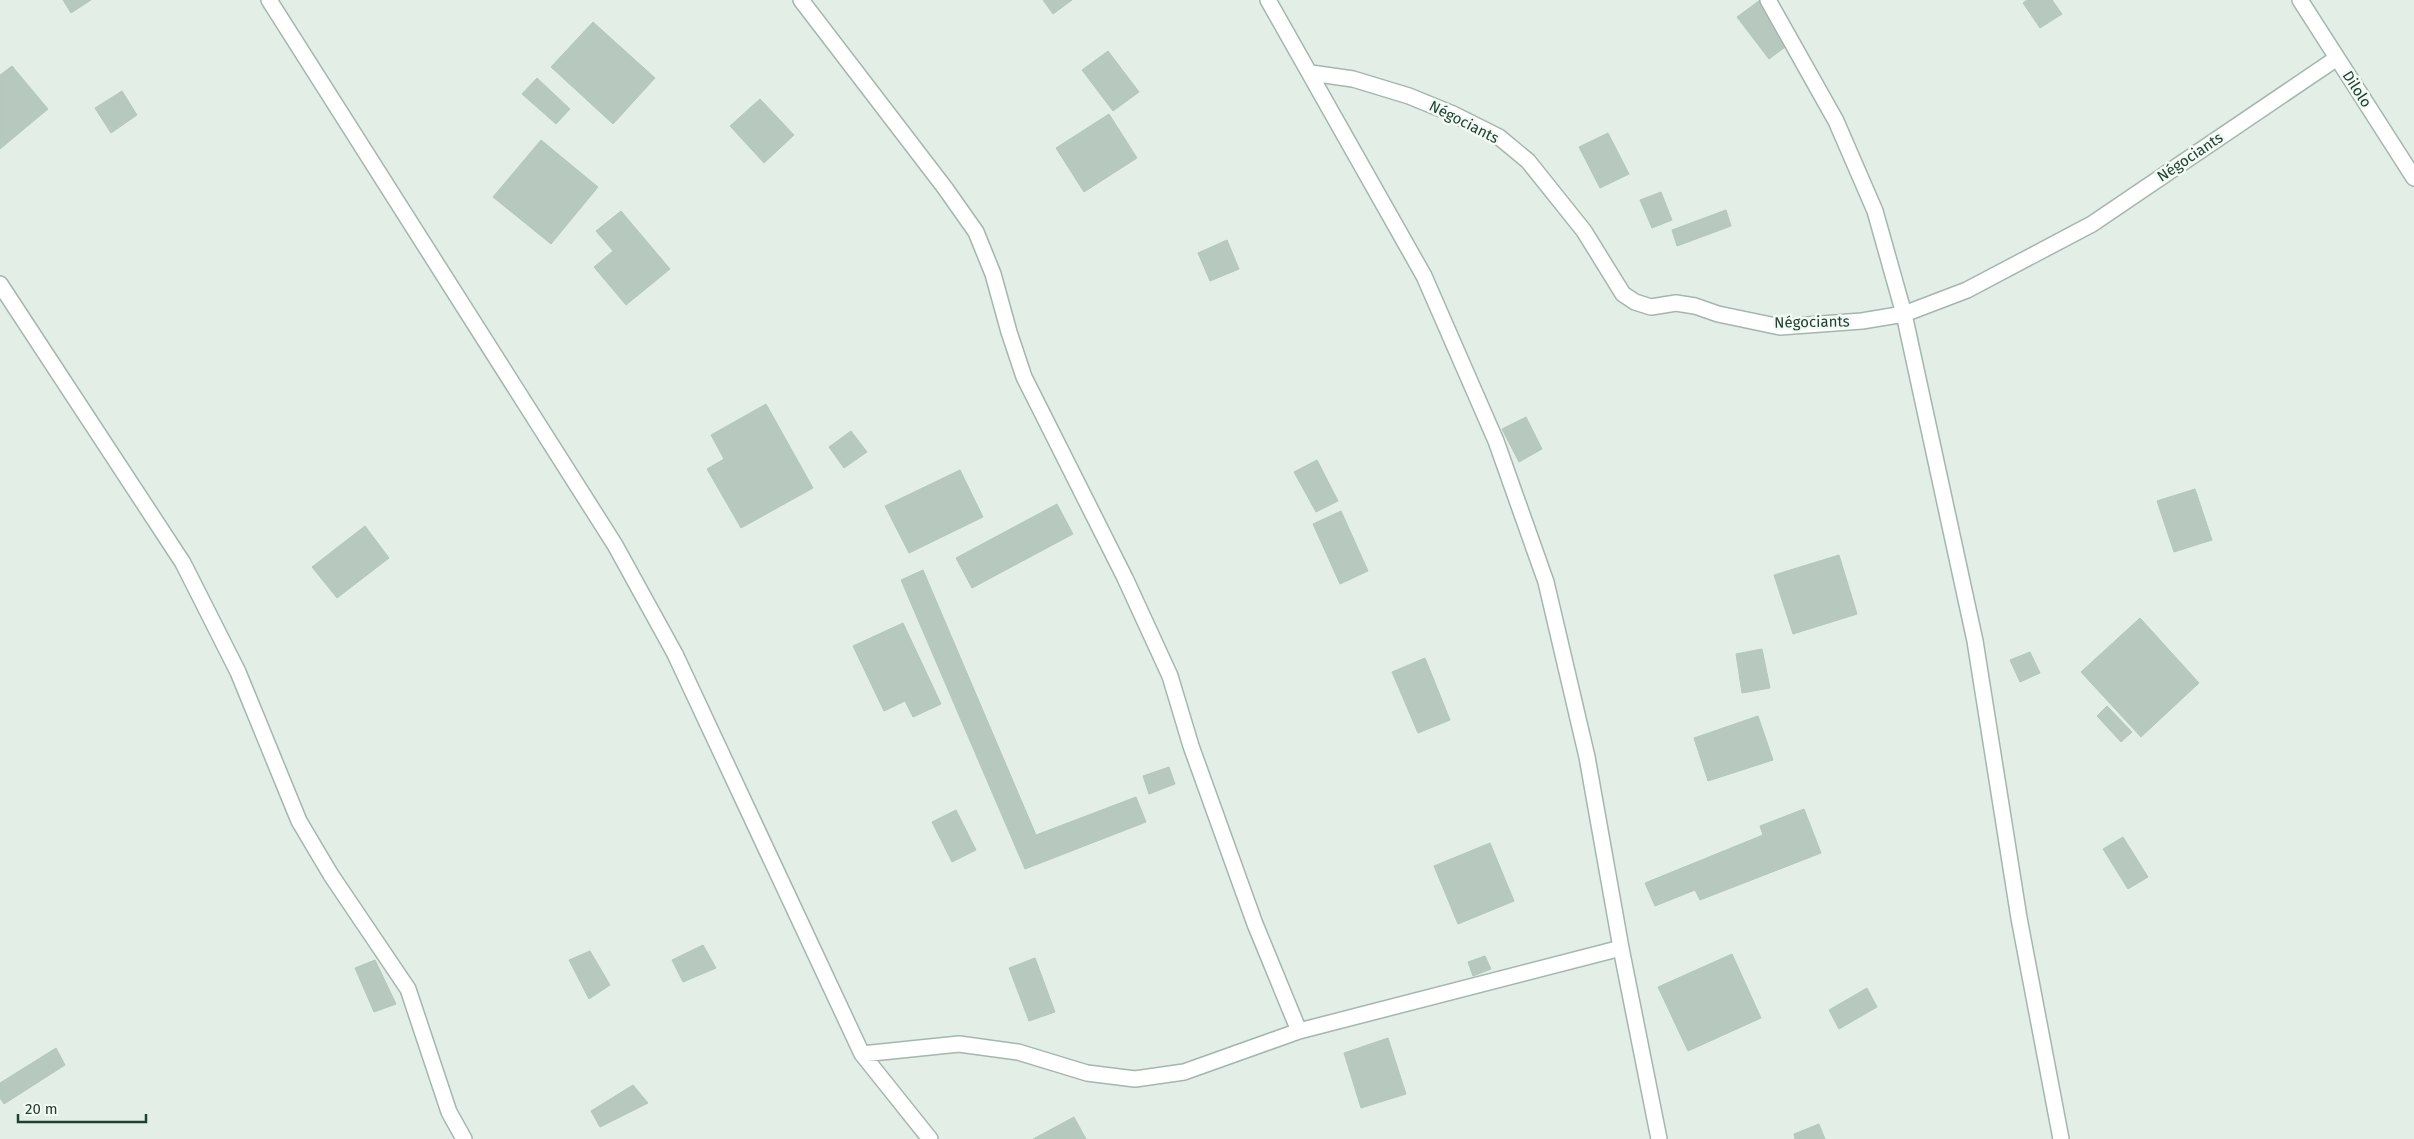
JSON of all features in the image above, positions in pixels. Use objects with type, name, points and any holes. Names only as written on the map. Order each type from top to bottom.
[{"type":"street","points":[[269,0],[615,545],[675,654],[862,1054],[930,1139]]},
{"type":"street","points":[[801,0],[945,188],[976,232],[993,274],[1024,377],[1125,578],[1170,676],[1191,746],[1255,924],[1299,1031]]},
{"type":"street","points":[[1268,0],[1311,73],[1424,276],[1503,460],[1546,582],[1587,758],[1621,948],[1659,1139]]},
{"type":"street","points":[[1768,0],[1797,49],[1840,130],[1875,211],[1904,314],[1975,641],[2019,918],[2061,1139]]},
{"type":"street","name":"Dilolo","points":[[2300,0],[2414,178]]},
{"type":"street","name":"Négociants","points":[[1311,73],[1353,79],[1409,96],[1453,114],[1499,137],[1528,161],[1584,231],[1623,294],[1635,302],[1651,308],[1676,303],[1694,306],[1718,314],[1780,326],[1862,321],[1904,314],[1967,290],[2092,224],[2337,58]]},
{"type":"street","points":[[0,284],[183,564],[238,672],[299,820],[331,875],[408,989],[449,1112],[464,1139]]},
{"type":"street","points":[[862,1054],[959,1044],[1018,1052],[1087,1072],[1135,1079],[1184,1072],[1299,1031],[1621,948]]},
{"type":"building","points":[[63,0],[91,0],[71,13]]},
{"type":"building","points":[[1043,0],[1072,0],[1053,14]]},
{"type":"building","points":[[1760,0],[1792,42],[1769,59],[1737,17]]},
{"type":"building","points":[[2027,0],[2052,0],[2062,14],[2040,28],[2023,3]]},
{"type":"building","points":[[593,22],[655,78],[613,124],[551,67]]},
{"type":"building","points":[[1108,51],[1139,92],[1113,111],[1082,70]]},
{"type":"building","points":[[12,66],[48,109],[0,149],[0,75]]},
{"type":"building","points":[[537,78],[570,109],[556,124],[522,94]]},
{"type":"building","points":[[122,91],[137,115],[111,133],[95,108]]},
{"type":"building","points":[[760,99],[794,135],[764,163],[730,126]]},
{"type":"building","points":[[1109,114],[1137,158],[1084,192],[1056,148]]},
{"type":"building","points":[[1608,133],[1629,174],[1600,188],[1579,147]]},
{"type":"building","points":[[541,140],[598,187],[551,244],[493,197]]},
{"type":"building","points":[[1661,192],[1672,220],[1652,228],[1640,200]]},
{"type":"building","points":[[1726,210],[1731,226],[1677,246],[1672,230]]},
{"type":"building","points":[[621,211],[670,269],[626,305],[594,267],[613,251],[596,231]]},
{"type":"building","points":[[1227,240],[1239,269],[1210,281],[1198,253]]},
{"type":"building","points":[[766,404],[813,488],[741,528],[707,469],[724,459],[711,435]]},
{"type":"building","points":[[1526,417],[1542,449],[1519,462],[1502,429]]},
{"type":"building","points":[[851,431],[867,452],[844,468],[829,447]]},
{"type":"building","points":[[1317,460],[1338,501],[1316,512],[1294,472]]},
{"type":"building","points":[[960,470],[983,517],[909,553],[885,506]]},
{"type":"building","points":[[2195,489],[2212,540],[2174,552],[2157,501]]},
{"type":"building","points":[[1057,504],[1073,534],[972,588],[956,558]]},
{"type":"building","points":[[1341,511],[1368,571],[1340,584],[1313,524]]},
{"type":"building","points":[[365,526],[389,558],[337,598],[312,567]]},
{"type":"building","points":[[1839,555],[1857,614],[1793,634],[1774,575]]},
{"type":"building","points":[[923,570],[1036,835],[1136,797],[1146,822],[1025,869],[901,580]]},
{"type":"building","points":[[2140,618],[2199,683],[2141,737],[2081,672]]},
{"type":"building","points":[[903,623],[941,704],[913,717],[905,701],[884,711],[853,646]]},
{"type":"building","points":[[1762,649],[1770,688],[1742,693],[1736,654]]},
{"type":"building","points":[[2030,652],[2040,673],[2020,682],[2010,660]]},
{"type":"building","points":[[1425,658],[1450,720],[1418,733],[1392,672]]},
{"type":"building","points":[[2107,706],[2132,732],[2121,742],[2097,716]]},
{"type":"building","points":[[1758,716],[1773,760],[1708,781],[1694,738]]},
{"type":"building","points":[[1169,767],[1175,784],[1149,794],[1143,776]]},
{"type":"building","points":[[1804,809],[1821,853],[1700,900],[1695,890],[1655,906],[1645,883],[1763,835],[1760,826]]},
{"type":"building","points":[[956,810],[976,850],[952,862],[932,822]]},
{"type":"building","points":[[2123,837],[2148,877],[2128,889],[2103,849]]},
{"type":"building","points":[[1490,843],[1514,901],[1458,924],[1434,866]]},
{"type":"building","points":[[703,945],[716,968],[683,982],[672,960]]},
{"type":"building","points":[[590,951],[610,985],[589,999],[569,960]]},
{"type":"building","points":[[1732,954],[1761,1018],[1688,1051],[1658,987]]},
{"type":"building","points":[[1485,956],[1491,969],[1473,976],[1468,962]]},
{"type":"building","points":[[1035,958],[1055,1012],[1029,1021],[1009,968]]},
{"type":"building","points":[[375,960],[396,1004],[374,1012],[355,968]]},
{"type":"building","points":[[1867,988],[1877,1007],[1839,1029],[1829,1010]]},
{"type":"building","points":[[1388,1038],[1406,1094],[1361,1108],[1344,1053]]},
{"type":"building","points":[[56,1048],[65,1065],[4,1104],[0,1098],[0,1083]]},
{"type":"building","points":[[633,1085],[648,1103],[600,1127],[591,1111]]},
{"type":"building","points":[[1074,1117],[1086,1139],[1033,1139]]},
{"type":"building","points":[[1819,1124],[1825,1139],[1795,1139],[1794,1134]]}]
